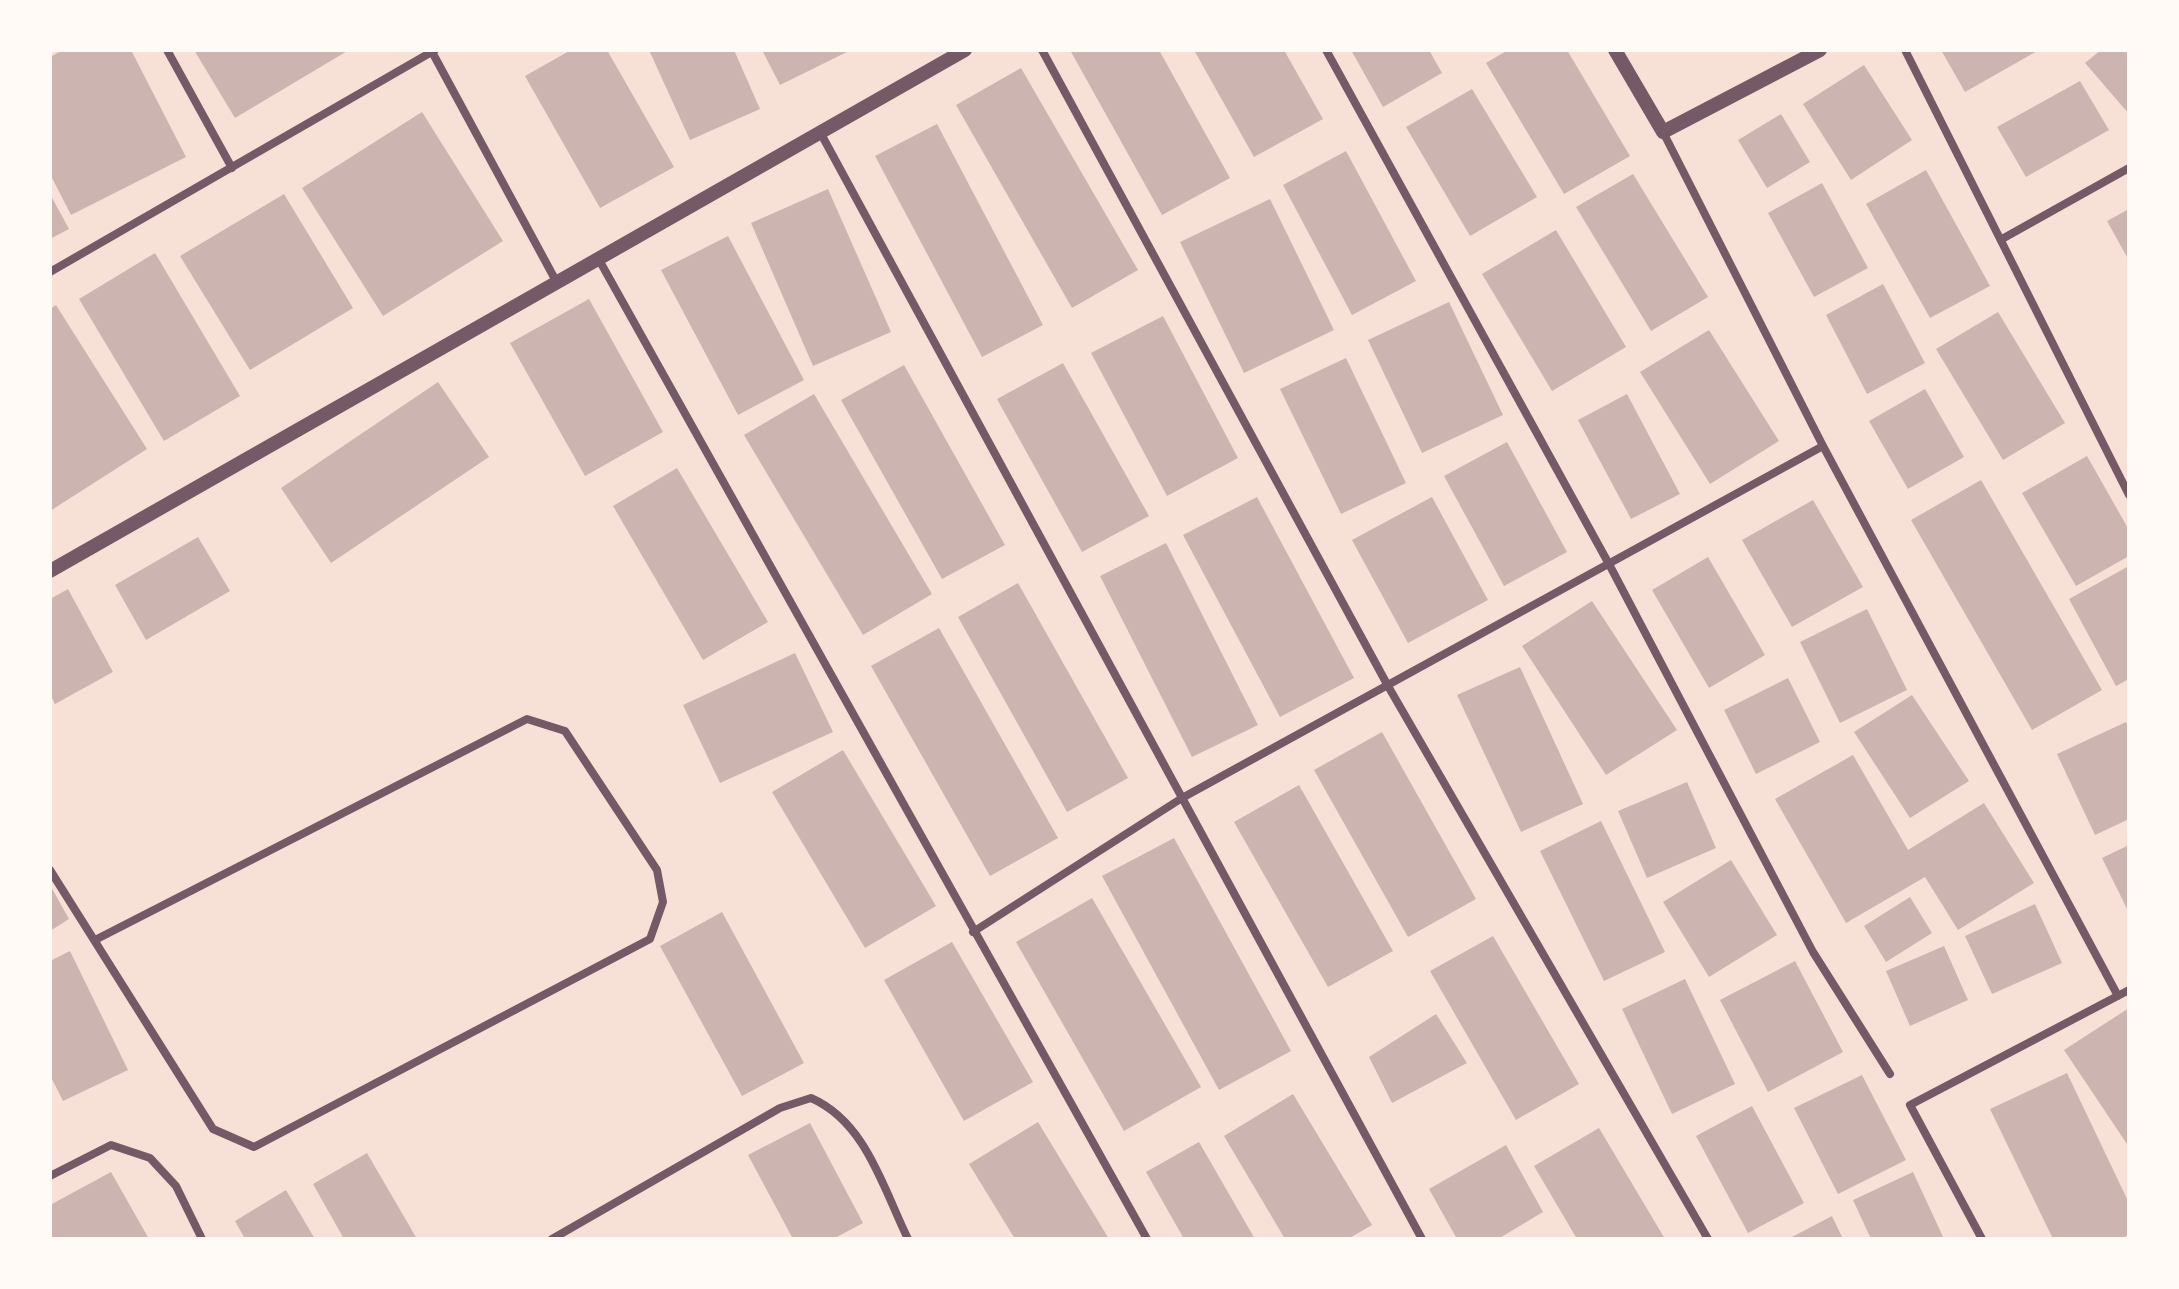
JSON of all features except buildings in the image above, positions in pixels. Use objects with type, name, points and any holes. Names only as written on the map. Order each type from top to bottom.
[{"type":"street","points":[[167,50],[232,168]]},
{"type":"street","points":[[50,571],[965,50]]},
{"type":"street","points":[[1042,50],[1388,686],[1708,1239]]},
{"type":"street","points":[[1326,50],[1610,566],[1813,952],[1890,1074]]},
{"type":"street","points":[[1615,50],[1663,132],[1823,446],[2118,996]]},
{"type":"street","points":[[1663,132],[1820,50]]},
{"type":"street","points":[[1905,50],[2129,495]]},
{"type":"street","points":[[50,272],[433,51],[556,281]]},
{"type":"street","points":[[820,132],[1422,1239]]},
{"type":"street","points":[[2002,239],[2129,168]]},
{"type":"street","points":[[598,258],[1147,1239]]},
{"type":"street","points":[[973,932],[1182,798],[1610,566],[1823,446]]},
{"type":"street","points":[[50,870],[213,1129],[254,1147],[650,939],[663,902],[657,870],[565,731],[527,719],[95,940]]},
{"type":"street","points":[[1982,1239],[1910,1105],[2129,990]]},
{"type":"street","points":[[552,1239],[780,1108],[811,1098],[831,1107],[856,1131],[908,1239]]},
{"type":"street","points":[[50,1176],[111,1145],[150,1158],[176,1186],[202,1239]]}]
